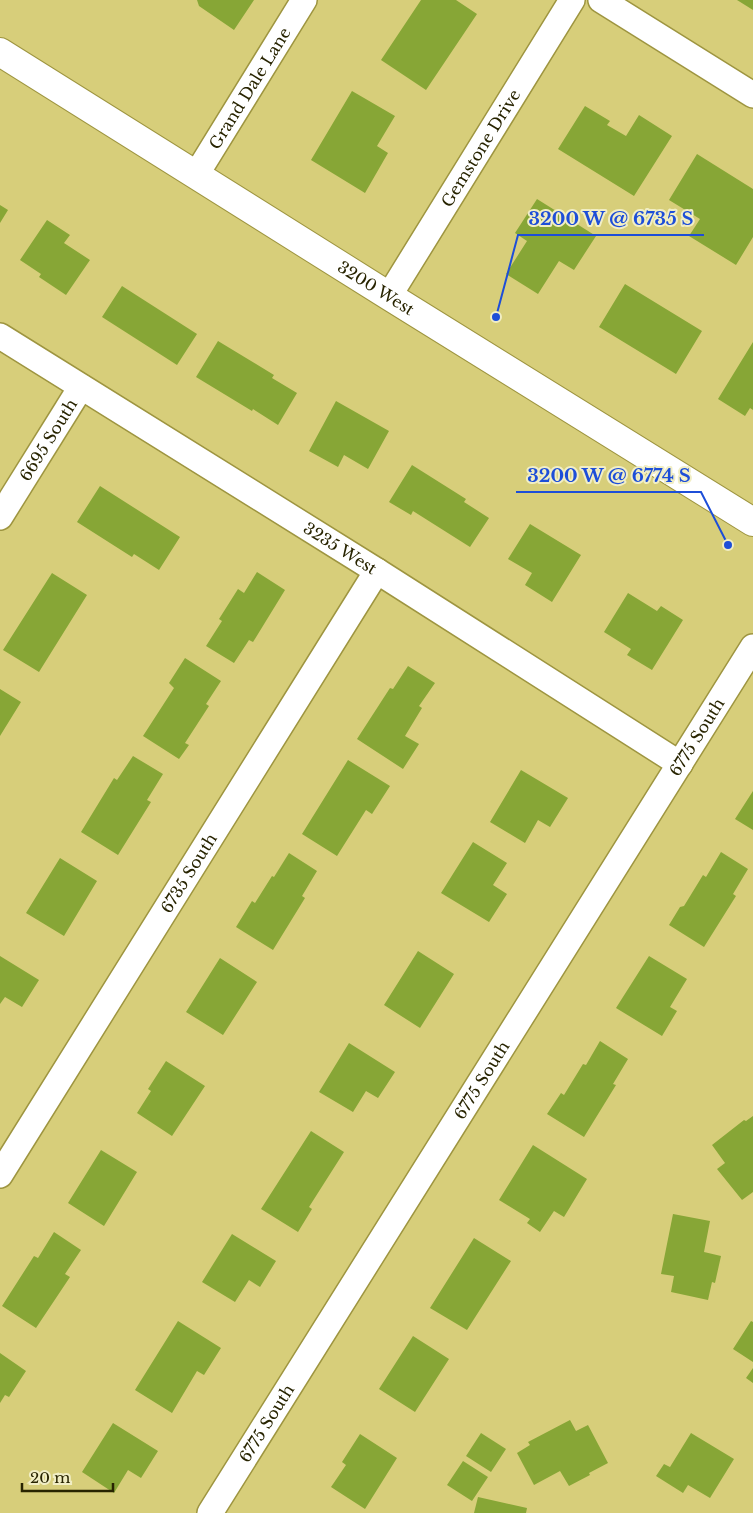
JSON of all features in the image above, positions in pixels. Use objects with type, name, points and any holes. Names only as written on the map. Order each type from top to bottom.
[{"type":"street","name":"Grand Dale Lane","points":[[196,175],[304,0]]},
{"type":"street","name":"Gemstone Drive","points":[[389,296],[572,0]]},
{"type":"street","points":[[601,0],[753,95]]},
{"type":"street","name":"3200 West","points":[[0,52],[753,522]]},
{"type":"street","name":"3235 West","points":[[0,336],[378,571],[680,764]]},
{"type":"street","name":"6695 South","points":[[0,517],[81,387]]},
{"type":"street","name":"6735 South","points":[[0,1175],[378,571]]},
{"type":"street","name":"6775 South","points":[[210,1513],[753,647]]},
{"type":"building","points":[[197,0],[254,0],[234,30],[199,6]]},
{"type":"building","points":[[421,0],[456,0],[477,14],[426,90],[381,60]]},
{"type":"building","points":[[737,0],[753,0],[753,10]]},
{"type":"building","points":[[352,91],[395,116],[377,146],[388,153],[365,193],[311,160]]},
{"type":"building","points":[[585,106],[610,121],[607,125],[626,136],[639,115],[672,136],[634,196],[558,149]]},
{"type":"building","points":[[697,154],[753,189],[753,237],[736,265],[689,236],[700,219],[669,200]]},
{"type":"building","points":[[537,199],[596,236],[574,270],[559,261],[538,294],[506,274],[527,241],[515,233]]},
{"type":"building","points":[[0,205],[8,210],[0,223]]},
{"type":"building","points":[[47,220],[70,235],[64,243],[90,260],[66,295],[39,277],[41,274],[20,260]]},
{"type":"building","points":[[625,284],[702,331],[676,374],[599,327]]},
{"type":"building","points":[[122,286],[197,334],[177,365],[102,317]]},
{"type":"building","points":[[218,341],[274,375],[272,378],[297,393],[278,425],[196,377]]},
{"type":"building","points":[[753,342],[753,410],[750,408],[745,416],[718,399]]},
{"type":"building","points":[[336,401],[389,431],[368,469],[344,455],[338,467],[309,451]]},
{"type":"building","points":[[412,465],[466,499],[464,502],[489,518],[470,547],[413,511],[411,515],[389,502]]},
{"type":"building","points":[[100,486],[180,537],[159,570],[134,554],[132,557],[77,522]]},
{"type":"building","points":[[530,524],[581,555],[552,602],[525,585],[532,573],[508,559]]},
{"type":"building","points":[[257,572],[285,590],[253,642],[249,640],[234,663],[206,646],[222,621],[219,619],[238,589],[244,593]]},
{"type":"building","points":[[52,573],[87,595],[39,672],[3,650]]},
{"type":"building","points":[[628,593],[657,611],[661,606],[683,620],[652,670],[627,655],[631,649],[604,632]]},
{"type":"building","points":[[185,658],[221,681],[206,704],[209,706],[185,743],[189,745],[179,759],[143,736],[174,688],[169,683]]},
{"type":"building","points":[[408,666],[435,683],[419,706],[422,708],[405,736],[419,744],[403,769],[357,739],[390,688],[393,689]]},
{"type":"building","points":[[0,689],[21,702],[0,736]]},
{"type":"building","points":[[133,756],[163,774],[147,800],[151,802],[118,855],[81,832],[114,778],[117,780]]},
{"type":"building","points":[[348,760],[390,786],[372,814],[366,810],[337,856],[302,834]]},
{"type":"building","points":[[521,770],[568,798],[550,827],[538,820],[525,843],[490,822]]},
{"type":"building","points":[[753,791],[753,830],[735,819]]},
{"type":"building","points":[[473,842],[507,863],[493,885],[507,894],[489,922],[441,893]]},
{"type":"building","points":[[721,852],[748,869],[733,894],[736,896],[704,947],[669,925],[680,907],[684,906],[703,875],[706,877]]},
{"type":"building","points":[[289,853],[317,871],[302,896],[305,898],[273,950],[236,927],[252,901],[255,903]]},
{"type":"building","points":[[60,858],[97,881],[64,936],[26,913]]},
{"type":"building","points":[[418,951],[454,974],[420,1028],[384,1005]]},
{"type":"building","points":[[0,956],[39,980],[22,1007],[5,997],[0,1004]]},
{"type":"building","points":[[649,956],[687,979],[670,1007],[677,1011],[662,1036],[616,1008]]},
{"type":"building","points":[[220,958],[257,982],[223,1035],[186,1012]]},
{"type":"building","points":[[600,1041],[628,1059],[613,1084],[616,1085],[584,1137],[547,1114],[561,1093],[564,1095],[583,1064],[586,1065]]},
{"type":"building","points":[[349,1043],[395,1072],[378,1098],[366,1091],[353,1112],[319,1092]]},
{"type":"building","points":[[166,1061],[205,1086],[172,1136],[137,1113],[151,1091],[148,1089]]},
{"type":"building","points":[[753,1116],[753,1192],[742,1200],[717,1169],[725,1163],[712,1145],[744,1120],[746,1121]]},
{"type":"building","points":[[311,1131],[344,1152],[309,1207],[312,1209],[298,1232],[261,1209]]},
{"type":"building","points":[[533,1145],[587,1179],[564,1217],[554,1211],[540,1232],[527,1223],[530,1219],[499,1200]]},
{"type":"building","points":[[101,1150],[137,1172],[104,1226],[68,1203]]},
{"type":"building","points":[[673,1214],[710,1221],[704,1252],[721,1256],[715,1283],[712,1282],[708,1300],[671,1292],[674,1276],[661,1274]]},
{"type":"building","points":[[54,1232],[81,1250],[65,1274],[70,1277],[36,1328],[2,1306],[34,1256],[38,1258]]},
{"type":"building","points":[[232,1234],[276,1261],[260,1287],[249,1280],[235,1302],[202,1282]]},
{"type":"building","points":[[474,1238],[511,1261],[467,1330],[430,1308]]},
{"type":"building","points":[[178,1321],[221,1348],[204,1375],[197,1371],[172,1413],[135,1390]]},
{"type":"building","points":[[751,1321],[753,1322],[753,1362],[733,1349]]},
{"type":"building","points":[[413,1336],[449,1359],[415,1412],[379,1389]]},
{"type":"building","points":[[0,1353],[26,1371],[9,1397],[5,1395],[0,1403]]},
{"type":"building","points":[[753,1368],[753,1383],[746,1378]]},
{"type":"building","points":[[570,1420],[576,1431],[588,1425],[608,1463],[569,1486],[560,1471],[534,1485],[517,1453],[530,1445],[528,1442]]},
{"type":"building","points":[[113,1423],[158,1451],[141,1478],[128,1470],[114,1493],[82,1472]]},
{"type":"building","points":[[481,1433],[506,1449],[491,1472],[466,1456]]},
{"type":"building","points":[[691,1433],[734,1459],[710,1498],[688,1485],[683,1493],[656,1476],[664,1464],[670,1467]]},
{"type":"building","points":[[360,1434],[397,1458],[365,1509],[331,1487],[346,1465],[342,1462]]},
{"type":"building","points":[[463,1461],[488,1477],[472,1501],[447,1485]]},
{"type":"building","points":[[478,1497],[527,1508],[526,1513],[474,1513]]},
{"type":"place","name":"3200 W @ 6735 S","points":[[496,317]]},
{"type":"place","name":"3200 W @ 6774 S","points":[[728,545]]}]
